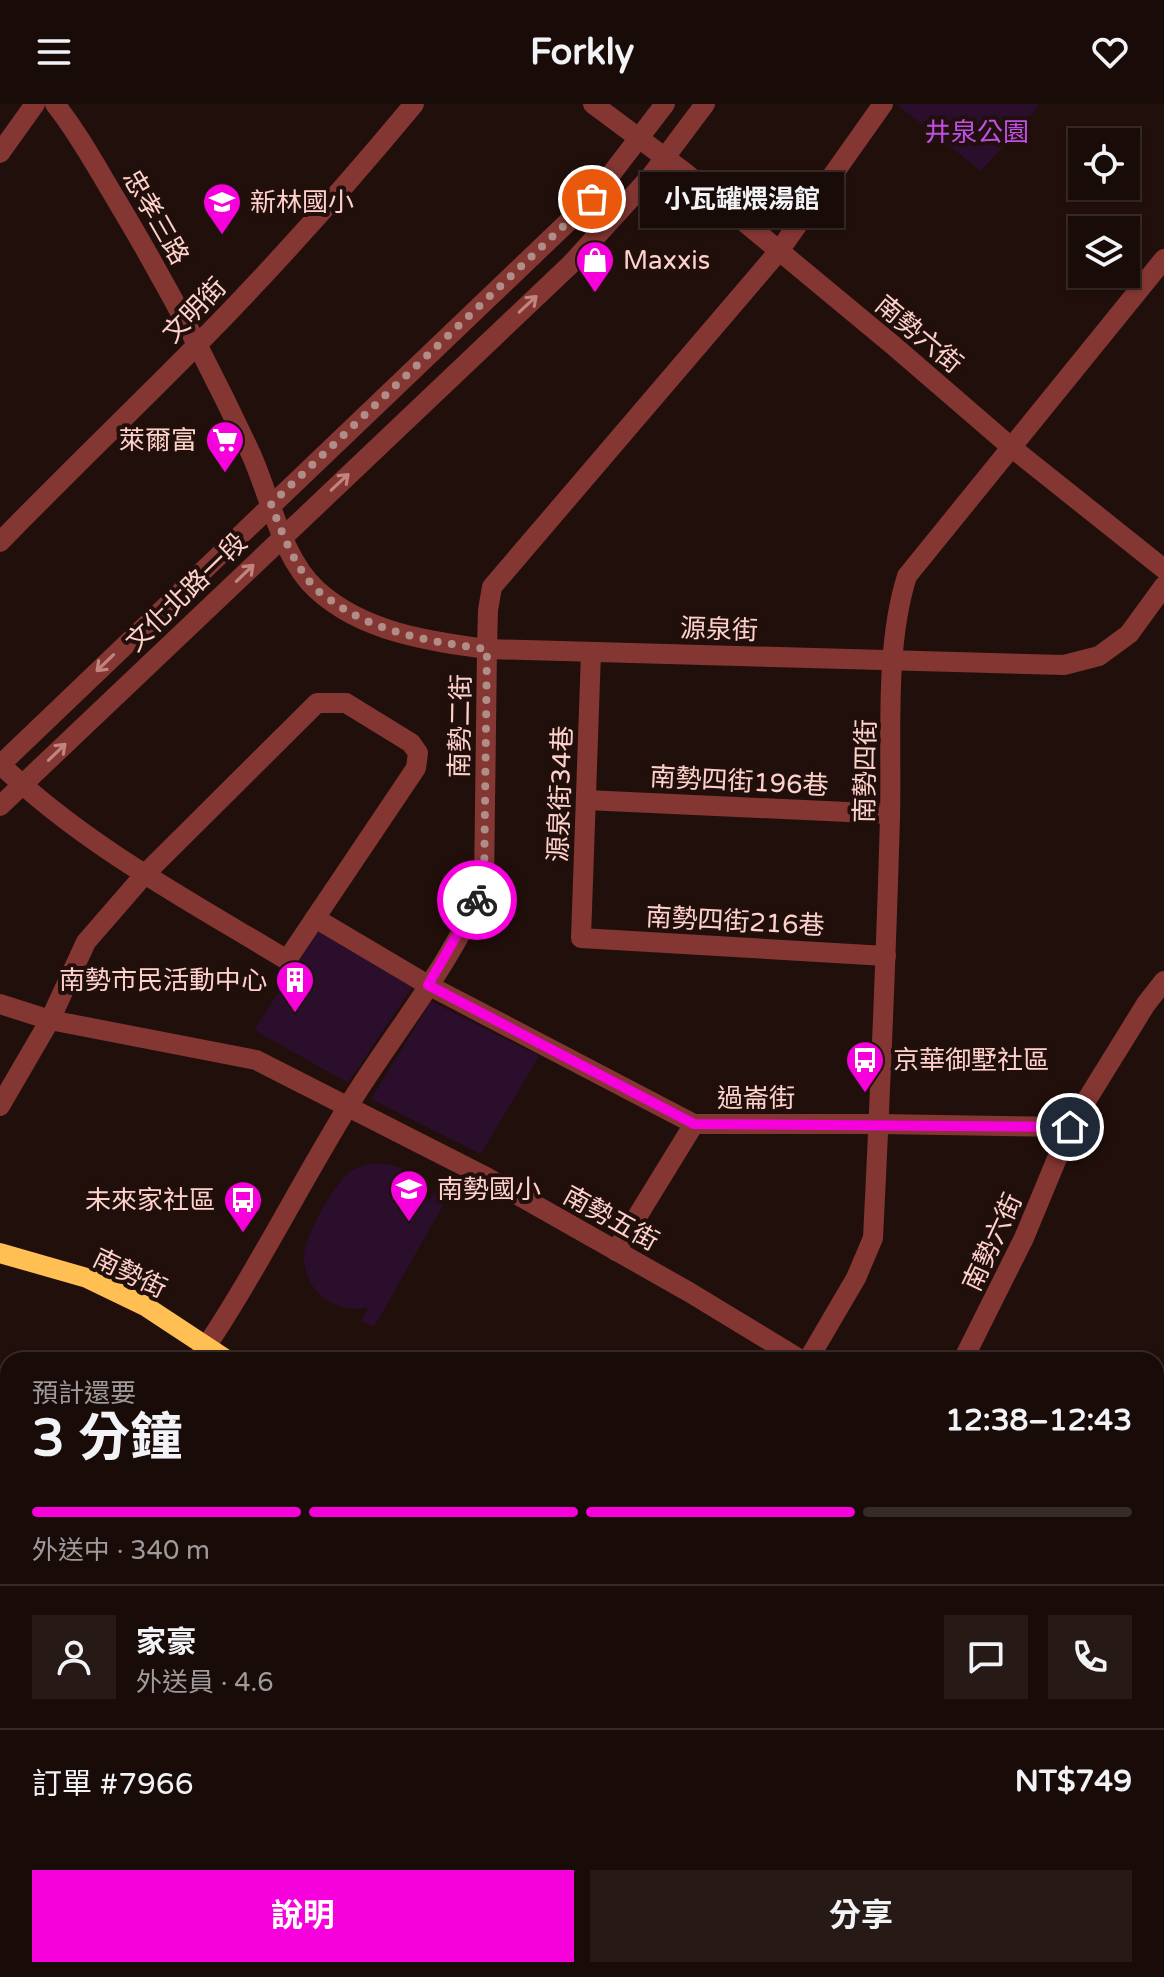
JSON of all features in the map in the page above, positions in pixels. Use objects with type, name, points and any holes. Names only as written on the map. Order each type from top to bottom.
[{"type":"main road","name":"南勢街","points":[[0,1253],[87,1278],[145,1306],[201,1352]]},
{"type":"street","points":[[0,153],[35,104]]},
{"type":"street","name":"忠孝三路","points":[[55,104],[134,229],[198,345],[252,456],[283,536]]},
{"type":"street","name":"文明街","points":[[0,542],[90,449],[198,345],[336,197],[414,104]]},
{"type":"street","points":[[593,104],[639,138]]},
{"type":"street","name":"文化北路一段","points":[[0,764],[573,218],[592,199],[665,104]]},
{"type":"street","name":"文化北路一段","points":[[0,806],[571,264],[666,157],[705,104]]},
{"type":"street","name":"南勢二街","points":[[203,1352],[349,1105],[428,985],[484,884],[488,610],[492,587],[779,251],[883,104]]},
{"type":"street","name":"南勢六街","points":[[639,138],[666,157],[1011,447],[1164,569]]},
{"type":"street","name":"南勢四街","points":[[813,1352],[856,1278],[873,1238],[886,956],[893,660],[898,602],[907,576],[1164,259]]},
{"type":"street","name":"源泉街","points":[[283,536],[316,590],[342,608],[402,635],[487,649],[1064,665],[1099,656],[1129,634],[1164,586]]},
{"type":"street","name":"源泉街34巷","points":[[581,938],[591,652]]},
{"type":"street","points":[[0,764],[22,785],[102,847],[145,874],[287,960],[416,768],[418,753],[411,743],[346,703],[317,703],[145,874],[86,942],[50,1020],[0,1106]]},
{"type":"street","name":"南勢四街196巷","points":[[586,800],[890,814]]},
{"type":"street","name":"過崙街","points":[[315,918],[428,985],[694,1124],[1070,1127]]},
{"type":"street","name":"南勢四街216巷","points":[[581,938],[886,956]]},
{"type":"street","name":"南勢六街","points":[[967,1352],[1024,1238],[1070,1127],[1146,1004],[1164,981]]},
{"type":"street","name":"南勢五街","points":[[0,1004],[50,1020],[256,1060],[486,1177],[787,1352]]},
{"type":"street","points":[[616,1251],[694,1124]]},
{"type":"green space","name":"井泉公園","points":[[896,104],[1038,104],[1038,107],[981,171]]},
{"type":"green space","points":[[320,929],[413,986],[348,1083],[254,1030]]},
{"type":"green space","points":[[431,1001],[539,1056],[481,1154],[371,1099]]},
{"type":"green space","points":[[380,1163],[410,1174],[429,1201],[436,1188],[449,1195],[374,1327],[361,1321],[368,1308],[345,1308],[316,1291],[304,1258],[314,1225],[343,1178],[357,1168]]},
{"type":"way so far","points":[[477,900],[484,884],[487,649],[402,635],[342,608],[316,590],[298,564],[271,504],[592,199]]},
{"type":"place","name":"小瓦罐煨湯館","points":[[592,199]]},
{"type":"place","name":"新林國小","points":[[222,236]]},
{"type":"place","name":"Maxxis","points":[[595,294]]},
{"type":"place","name":"萊爾富","points":[[225,474]]},
{"type":"place","name":"南勢市民活動中心","points":[[295,1014]]},
{"type":"place","name":"京華御墅社區","points":[[865,1094]]},
{"type":"place","name":"南勢國小","points":[[409,1223]]},
{"type":"place","name":"未來家社區","points":[[243,1234]]},
{"type":"route","points":[[477,900],[428,985],[694,1124],[1070,1127]]}]
